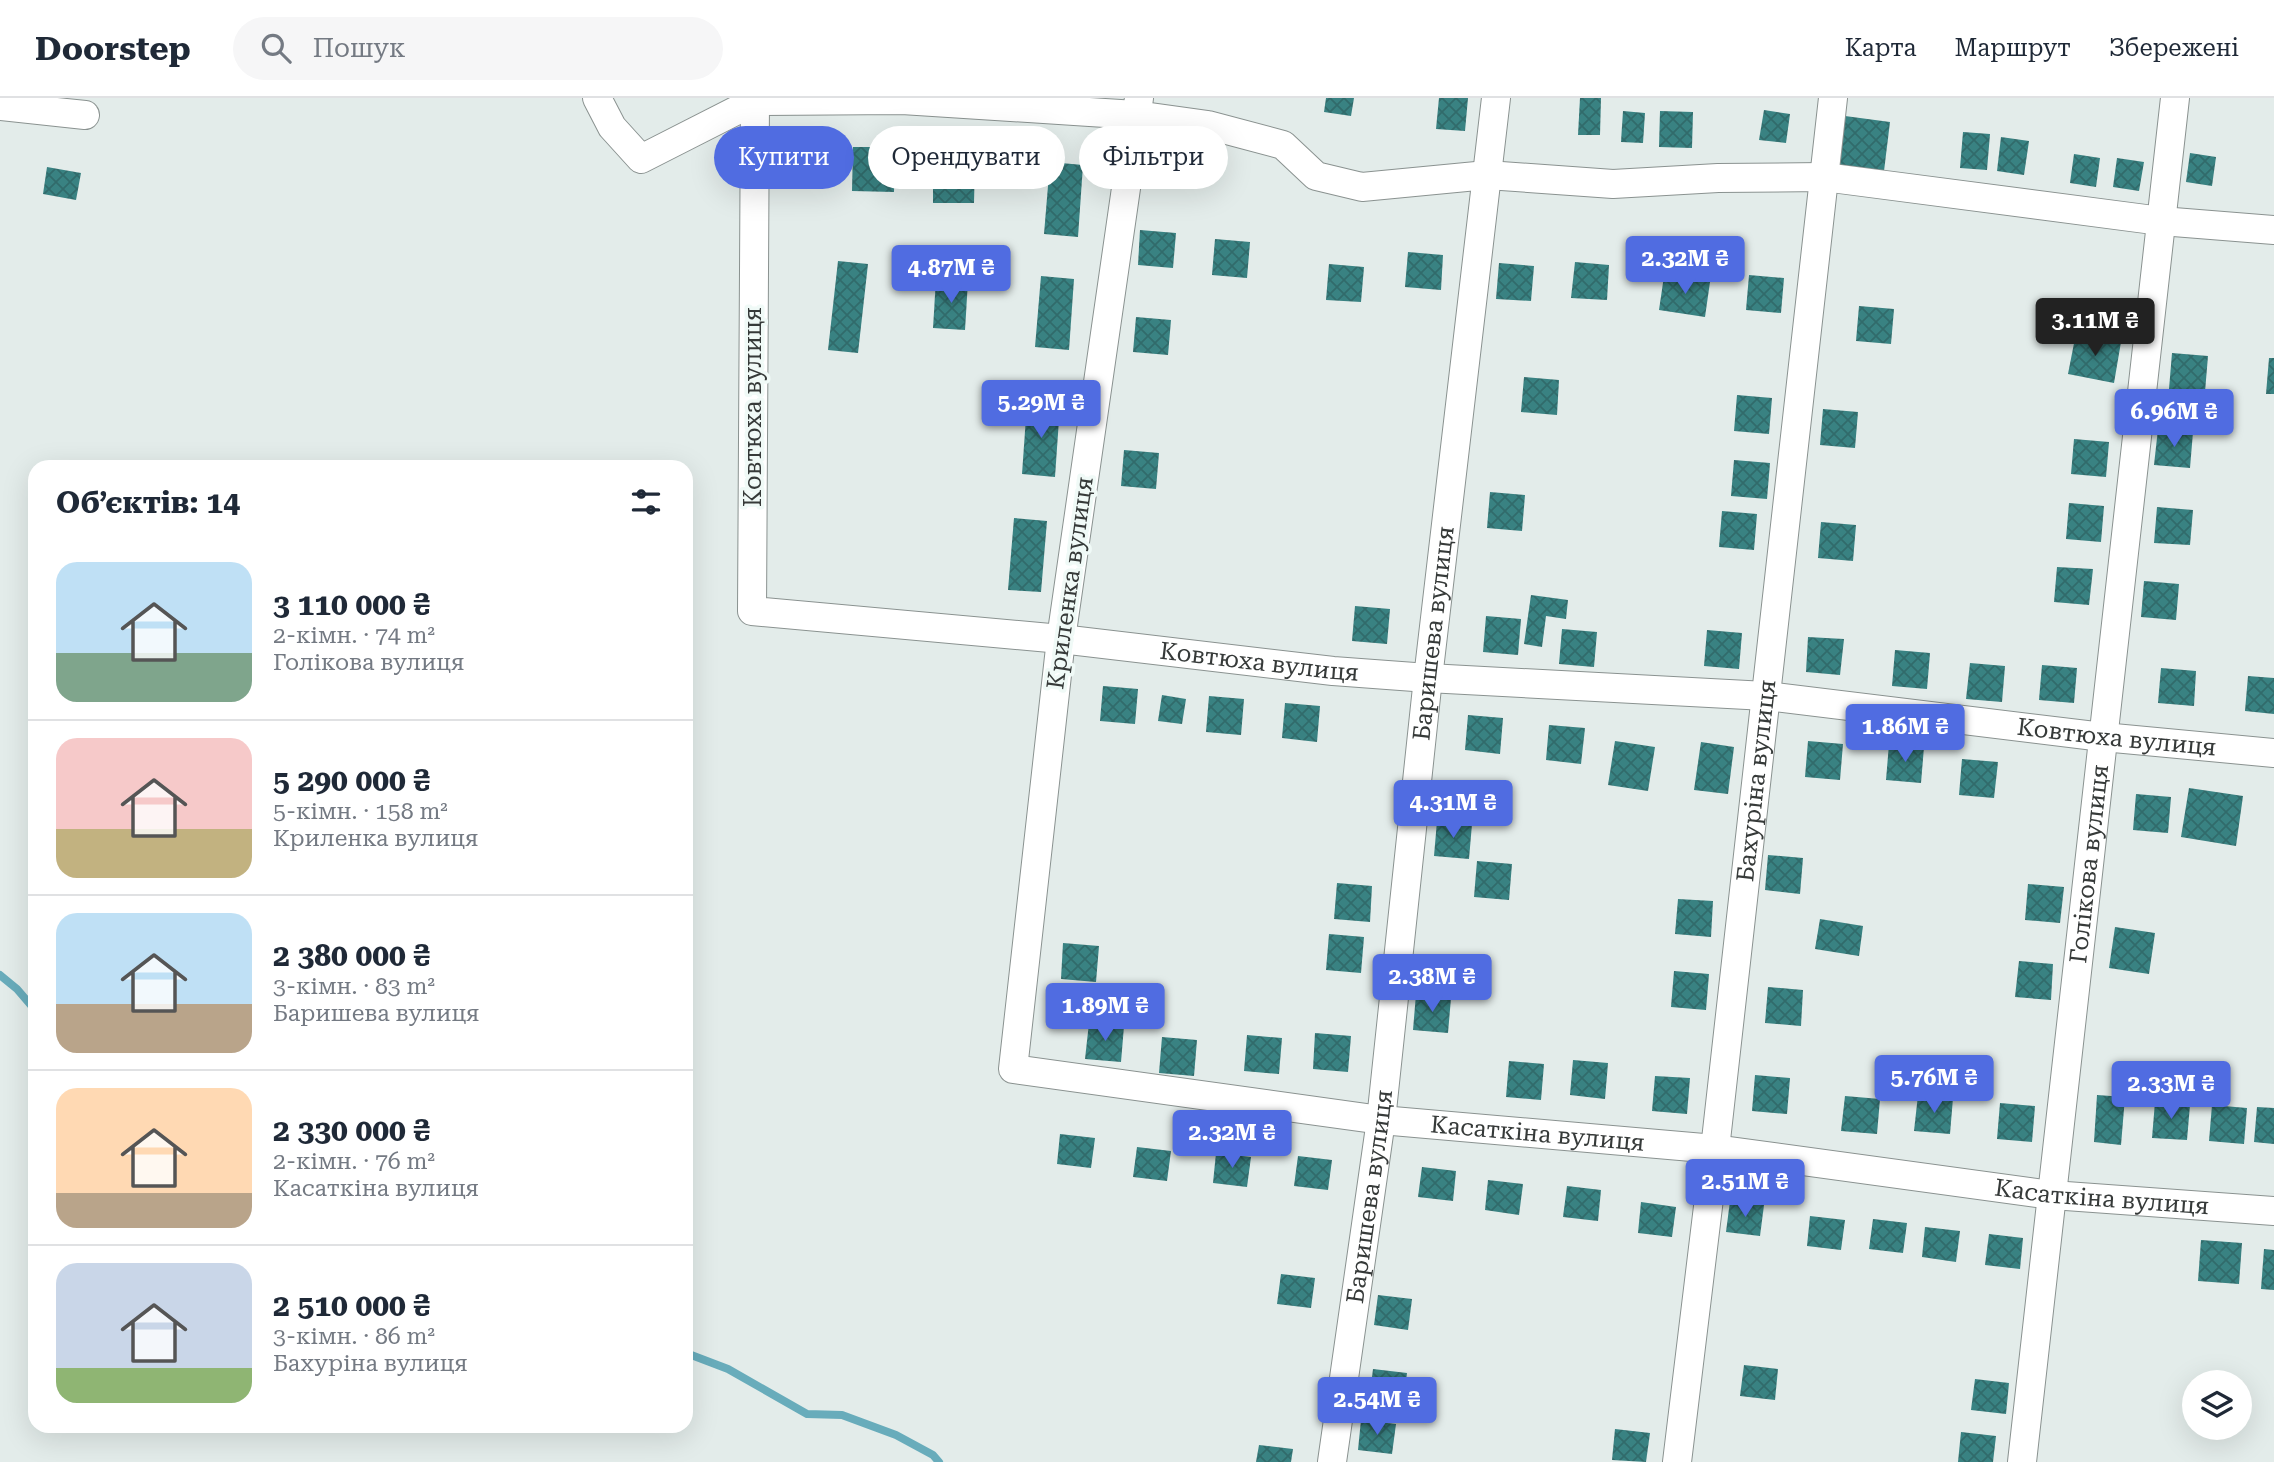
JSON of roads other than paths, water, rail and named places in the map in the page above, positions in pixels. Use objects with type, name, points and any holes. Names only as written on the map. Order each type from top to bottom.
[{"type":"street","points":[[597,98],[612,127],[641,159],[755,101],[902,100],[1137,107],[1283,145],[1316,176],[1362,187],[1488,175],[1613,184],[1718,178],[1824,177],[2161,221],[2274,230]]},
{"type":"street","name":"Баришева вулиця","points":[[1332,1462],[1381,1120],[1428,678],[1496,98]]},
{"type":"street","name":"Бахуріна вулиця","points":[[1677,1462],[1715,1149],[1833,98]]},
{"type":"street","name":"Голікова вулиця","points":[[2022,1462],[2175,98]]},
{"type":"street","name":"Ковтюха вулиця","points":[[755,101],[752,611],[1060,639],[1333,671],[1766,696],[2103,737],[2274,753]]},
{"type":"street","points":[[0,106],[85,115]]},
{"type":"street","name":"Криленка вулиця","points":[[1013,1069],[1060,639],[1137,107]]},
{"type":"street","name":"Касаткіна вулиця","points":[[1013,1069],[1381,1120],[1715,1149],[2052,1195],[2274,1210]]},
{"type":"waterway","points":[[0,975],[28,1002]]},
{"type":"waterway","points":[[693,1356],[728,1369],[807,1414],[842,1415],[896,1435],[933,1455],[939,1462]]}]
